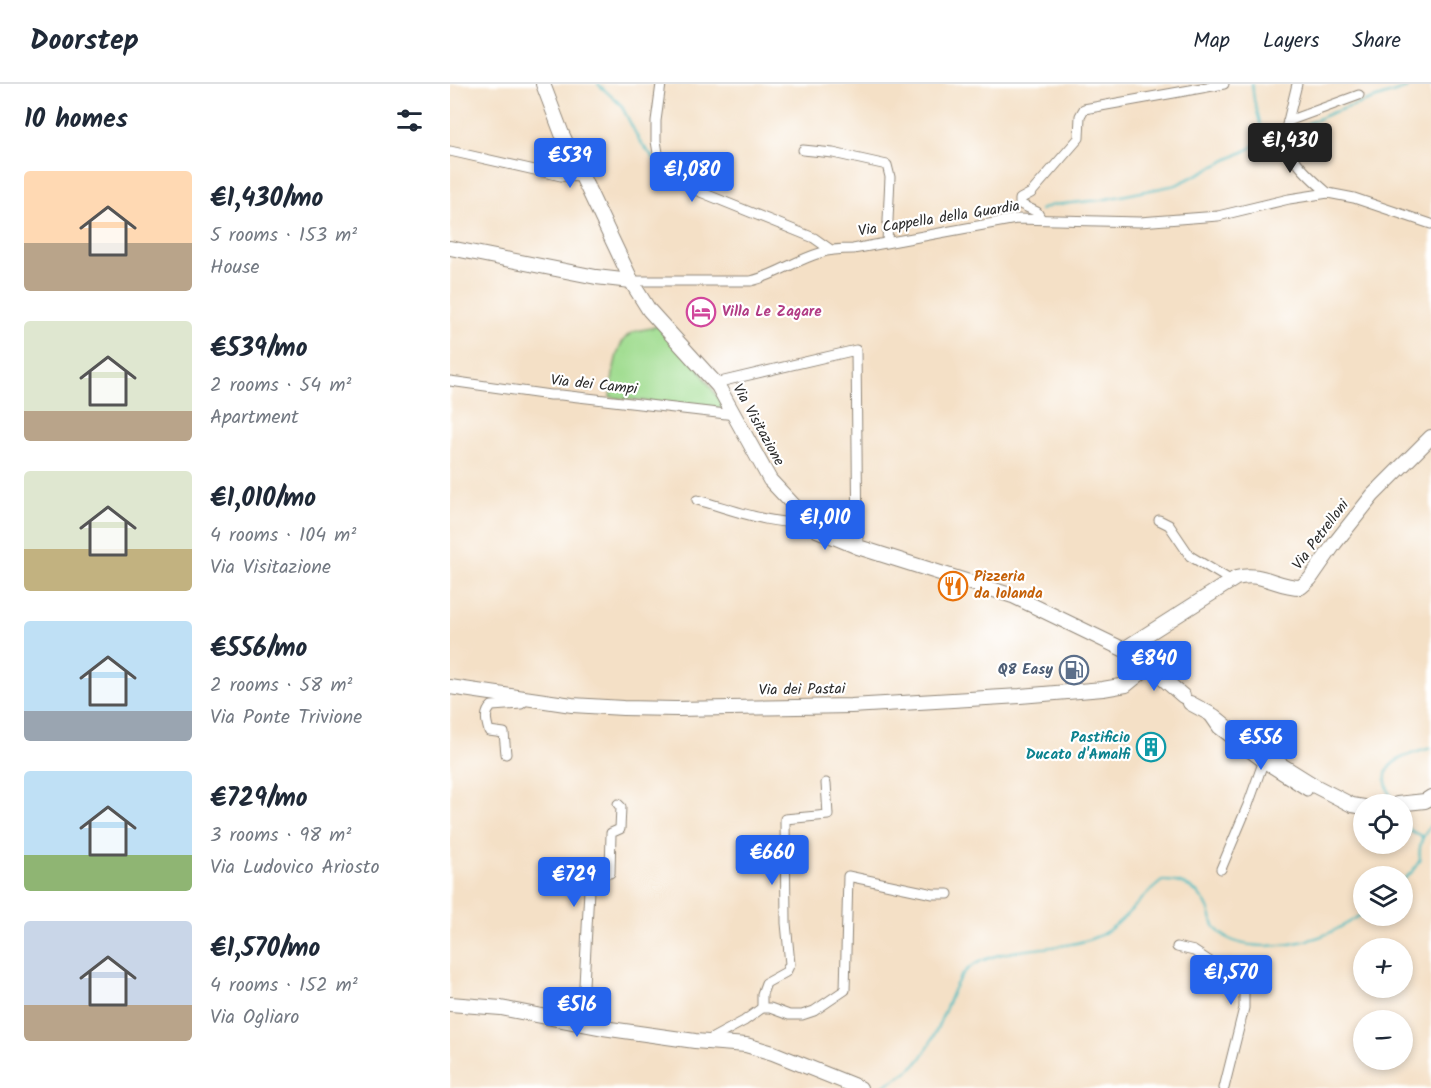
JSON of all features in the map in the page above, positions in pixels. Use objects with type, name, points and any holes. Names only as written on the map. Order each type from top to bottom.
[{"type":"street","name":"Via Visitazione","points":[[543,84],[562,134],[631,281],[649,310],[717,386],[770,480],[817,530],[837,540],[1013,596],[1124,649],[1137,656],[1187,700],[1206,711],[1251,746],[1324,791],[1353,804]]},
{"type":"street","points":[[661,84],[656,141],[659,159],[666,166],[685,178],[693,189],[814,238],[831,250]]},
{"type":"street","points":[[1036,214],[1020,204],[1020,199],[1031,193],[1079,138],[1080,116],[1084,109],[1224,84]]},
{"type":"street","points":[[1297,84],[1285,134],[1288,149],[1308,175],[1328,193]]},
{"type":"street","points":[[1288,121],[1359,95]]},
{"type":"street","points":[[803,150],[833,153],[887,165],[890,177],[887,237]]},
{"type":"street","points":[[450,151],[561,176],[582,177]]},
{"type":"street","name":"Via Cappella della Guardia","points":[[631,281],[751,281],[769,277],[819,253],[831,250],[853,249],[887,237],[1016,219],[1036,214],[1140,222],[1218,216],[1289,199],[1328,193],[1354,198],[1431,224]]},
{"type":"street","points":[[450,248],[596,277],[631,281]]},
{"type":"street","points":[[717,386],[724,381],[856,350],[858,547]]},
{"type":"street","name":"Via dei Campi","points":[[450,381],[550,395],[735,415]]},
{"type":"street","name":"Via Petrelloni","points":[[1124,649],[1230,580],[1249,574],[1288,587],[1301,587],[1310,579],[1373,495],[1431,437]]},
{"type":"street","points":[[697,500],[774,520],[798,523],[809,521]]},
{"type":"street","points":[[1159,520],[1169,525],[1191,556],[1230,580]]},
{"type":"street","name":"Via dei Pastai","points":[[450,687],[528,699],[623,708],[851,706],[1103,689],[1126,685],[1148,667]]},
{"type":"street","points":[[506,754],[504,733],[489,731],[486,721],[488,710],[492,706],[521,704],[528,699]]},
{"type":"street","points":[[1206,711],[1218,729],[1263,763],[1307,791]]},
{"type":"street","points":[[1221,869],[1263,763]]},
{"type":"street","points":[[762,1008],[762,994],[766,983],[786,972],[790,964],[786,923],[785,819],[828,815],[826,783]]},
{"type":"street","points":[[1413,803],[1429,802]]},
{"type":"street","points":[[582,1023],[590,871],[610,873],[611,833],[620,830],[621,807],[618,804]]},
{"type":"street","points":[[706,1042],[762,1008],[770,1008],[789,1015],[802,1015],[814,1011],[845,990],[848,876],[933,894],[948,894]]},
{"type":"street","points":[[1177,947],[1194,951],[1244,984],[1244,1008],[1224,1088]]},
{"type":"street","points":[[450,1004],[501,1008],[603,1028],[746,1045],[773,1053],[860,1088]]},
{"type":"green space","points":[[657,326],[697,366],[727,411],[610,397],[615,362],[621,345],[633,332]]},
{"type":"waterway","points":[[598,84],[621,105],[639,140],[655,160]]},
{"type":"waterway","points":[[1252,84],[1264,138]]},
{"type":"waterway","points":[[1289,132],[1331,113],[1407,88]]},
{"type":"waterway","points":[[1040,210],[1052,205],[1101,200],[1176,185],[1251,148],[1264,138],[1284,134]]},
{"type":"waterway","points":[[659,164],[673,175]]},
{"type":"waterway","points":[[1390,794],[1386,774],[1394,762],[1431,748]]},
{"type":"waterway","points":[[1413,870],[1420,860],[1421,841],[1431,825]]},
{"type":"waterway","points":[[1413,832],[1423,837]]},
{"type":"waterway","points":[[881,1088],[910,1070],[922,1057],[956,985],[968,969],[996,956],[1081,942],[1096,937],[1114,926],[1162,881],[1184,884],[1196,892],[1209,910],[1214,925],[1224,936],[1249,945],[1279,945],[1307,940],[1319,937],[1353,920]]},
{"type":"place","name":"Villa Le Zagare","points":[[701,312]]},
{"type":"place","name":"Pizzeria da Iolanda","points":[[953,586]]},
{"type":"place","name":"Q8 Easy","points":[[1074,670]]},
{"type":"place","name":"Pastificio Ducato d'Amalfi","points":[[1151,747]]}]
